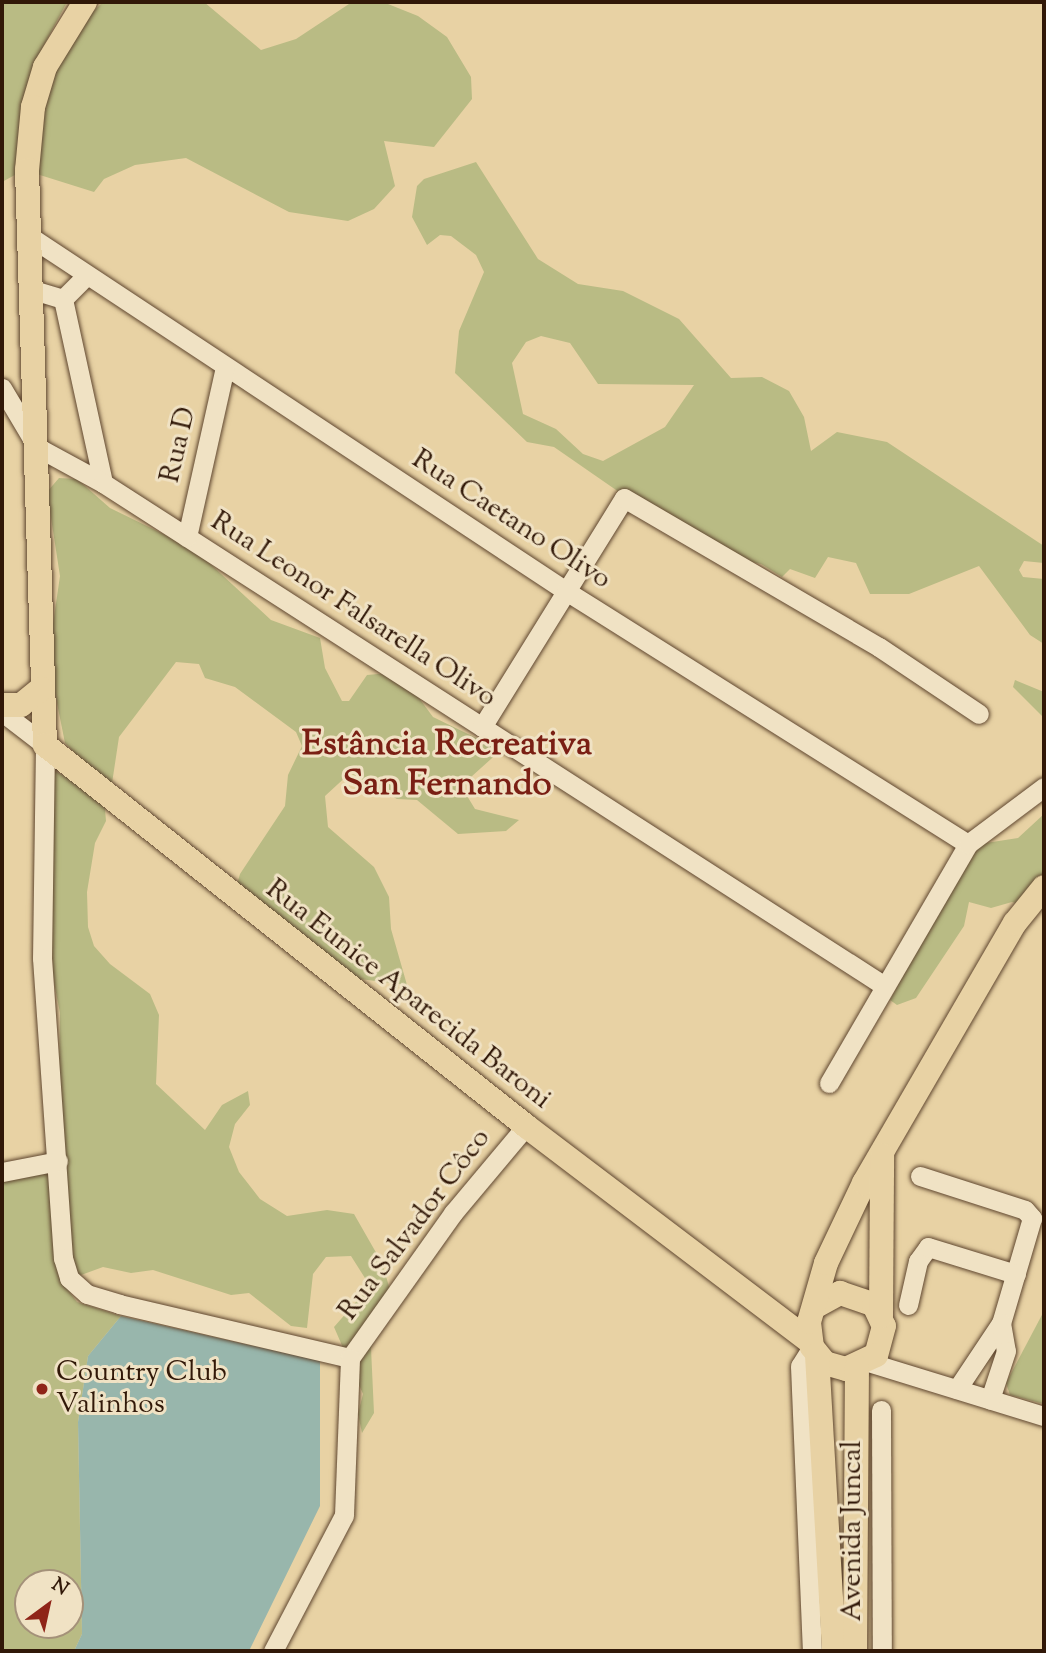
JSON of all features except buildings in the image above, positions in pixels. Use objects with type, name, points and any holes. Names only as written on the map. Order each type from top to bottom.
[{"type":"main road","points":[[45,745],[41,715],[37,447],[29,236],[33,107],[45,67],[85,2]]},
{"type":"main road","points":[[3,711],[21,705],[41,689]]},
{"type":"main road","name":"Rua Eunice Aparecida Baroni","points":[[45,745],[526,1126],[780,1321],[813,1334]]},
{"type":"main road","points":[[834,1651],[813,1334],[836,1238],[882,1151],[1015,923],[1044,887]]},
{"type":"main road","points":[[855,1651],[869,1358],[881,1316],[877,1252],[882,1151]]},
{"type":"main road","points":[[813,1334],[852,1293],[874,1305],[881,1316]]},
{"type":"main road","points":[[813,1334],[835,1367],[869,1358]]},
{"type":"street","name":"Rua Caetano Olivo","points":[[29,236],[85,277],[566,591],[968,844]]},
{"type":"street","points":[[63,299],[85,277]]},
{"type":"street","points":[[30,289],[63,299]]},
{"type":"street","points":[[63,299],[103,483]]},
{"type":"street","name":"Rua D","points":[[187,537],[225,366]]},
{"type":"street","points":[[2,388],[37,447]]},
{"type":"street","name":"Rua Leonor Falsarella Olivo","points":[[37,447],[103,483],[883,985]]},
{"type":"street","points":[[482,727],[624,498],[879,647],[979,714]]},
{"type":"street","points":[[3,711],[41,715]]},
{"type":"street","name":"Rua Eunice Aparecida Baroni","points":[[3,711],[45,745]]},
{"type":"street","points":[[45,745],[42,958],[63,1258],[69,1278],[87,1294],[350,1358],[344,1515],[273,1651]]},
{"type":"street","points":[[829,1083],[883,985],[968,844],[1044,787]]},
{"type":"street","name":"Rua Salvador Côco","points":[[350,1358],[453,1213],[526,1126]]},
{"type":"street","points":[[2,1172],[58,1161]]},
{"type":"street","points":[[920,1176],[1025,1210],[1032,1228],[1001,1323],[957,1389]]},
{"type":"street","points":[[908,1305],[918,1261],[928,1247],[1016,1275]]},
{"type":"street","points":[[990,1399],[1006,1351],[1001,1323]]},
{"type":"street","points":[[813,1334],[800,1366],[813,1651]]},
{"type":"street","points":[[869,1358],[912,1375],[1044,1416]]},
{"type":"street","name":"Avenida Juncal","points":[[881,1410],[881,1651]]},
{"type":"green space","points":[[2,2],[67,2],[42,49],[53,51],[103,2],[204,2],[261,50],[296,39],[352,2],[383,2],[418,16],[447,37],[471,77],[472,99],[434,147],[384,141],[395,186],[374,209],[348,221],[289,212],[186,158],[135,165],[104,179],[94,192],[24,170],[2,182]]},
{"type":"green space","points":[[476,162],[538,259],[578,284],[623,291],[679,319],[731,378],[762,377],[789,391],[804,417],[811,451],[837,432],[887,442],[1044,546],[1044,563],[1024,561],[1019,570],[1023,577],[1044,579],[1044,644],[1030,635],[979,566],[909,594],[870,594],[856,563],[828,557],[815,578],[790,569],[782,577],[761,564],[707,553],[554,447],[527,442],[455,373],[459,331],[484,272],[476,255],[451,236],[440,235],[427,245],[412,217],[417,186],[424,179]],"holes":[[[541,336],[570,343],[598,384],[694,385],[665,427],[603,461],[583,454],[556,429],[523,414],[512,363],[526,342]]]},
{"type":"green space","points":[[59,478],[77,479],[110,508],[194,549],[271,620],[320,638],[325,668],[342,701],[349,701],[367,675],[389,673],[413,690],[433,717],[501,750],[461,786],[475,809],[519,820],[506,831],[458,834],[417,800],[397,799],[350,773],[325,796],[328,827],[374,867],[389,897],[391,929],[407,985],[352,978],[236,888],[240,874],[285,806],[288,775],[302,746],[296,732],[235,687],[205,678],[199,664],[176,662],[119,737],[111,790],[65,743],[48,658],[60,576],[47,492]]},
{"type":"green space","points":[[1015,680],[1044,692],[1044,718],[1013,687]]},
{"type":"green space","points":[[55,771],[104,798],[106,821],[95,843],[87,892],[88,927],[94,946],[110,964],[150,994],[159,1015],[156,1084],[205,1130],[222,1105],[248,1091],[250,1105],[235,1124],[229,1147],[239,1172],[260,1199],[287,1216],[327,1210],[354,1214],[382,1263],[391,1293],[371,1348],[374,1413],[362,1433],[358,1414],[363,1394],[334,1327],[370,1286],[351,1256],[326,1257],[313,1274],[307,1328],[291,1326],[249,1293],[231,1295],[153,1270],[131,1273],[103,1267],[62,1282],[77,1302],[121,1316],[88,1356],[78,1422],[81,1569],[14,1569],[14,1639],[80,1639],[74,1651],[2,1651],[2,1179],[58,1150],[60,1013],[53,977],[49,860]]},
{"type":"green space","points":[[1044,814],[1044,905],[1040,909],[1012,902],[991,908],[969,902],[964,926],[916,998],[897,1005],[890,1000],[973,845],[1018,838]]},
{"type":"green space","points":[[1044,1311],[1044,1404],[1010,1395],[1006,1383]]},
{"type":"water","points":[[121,1316],[320,1361],[320,1506],[249,1651],[74,1651],[80,1639],[84,1639],[78,1422],[88,1356]]},
{"type":"place","name":"Country Club Valinhos","points":[[42,1389]]},
{"type":"district","name":"Estância Recreativa San Fernando","points":[[447,766]]}]
